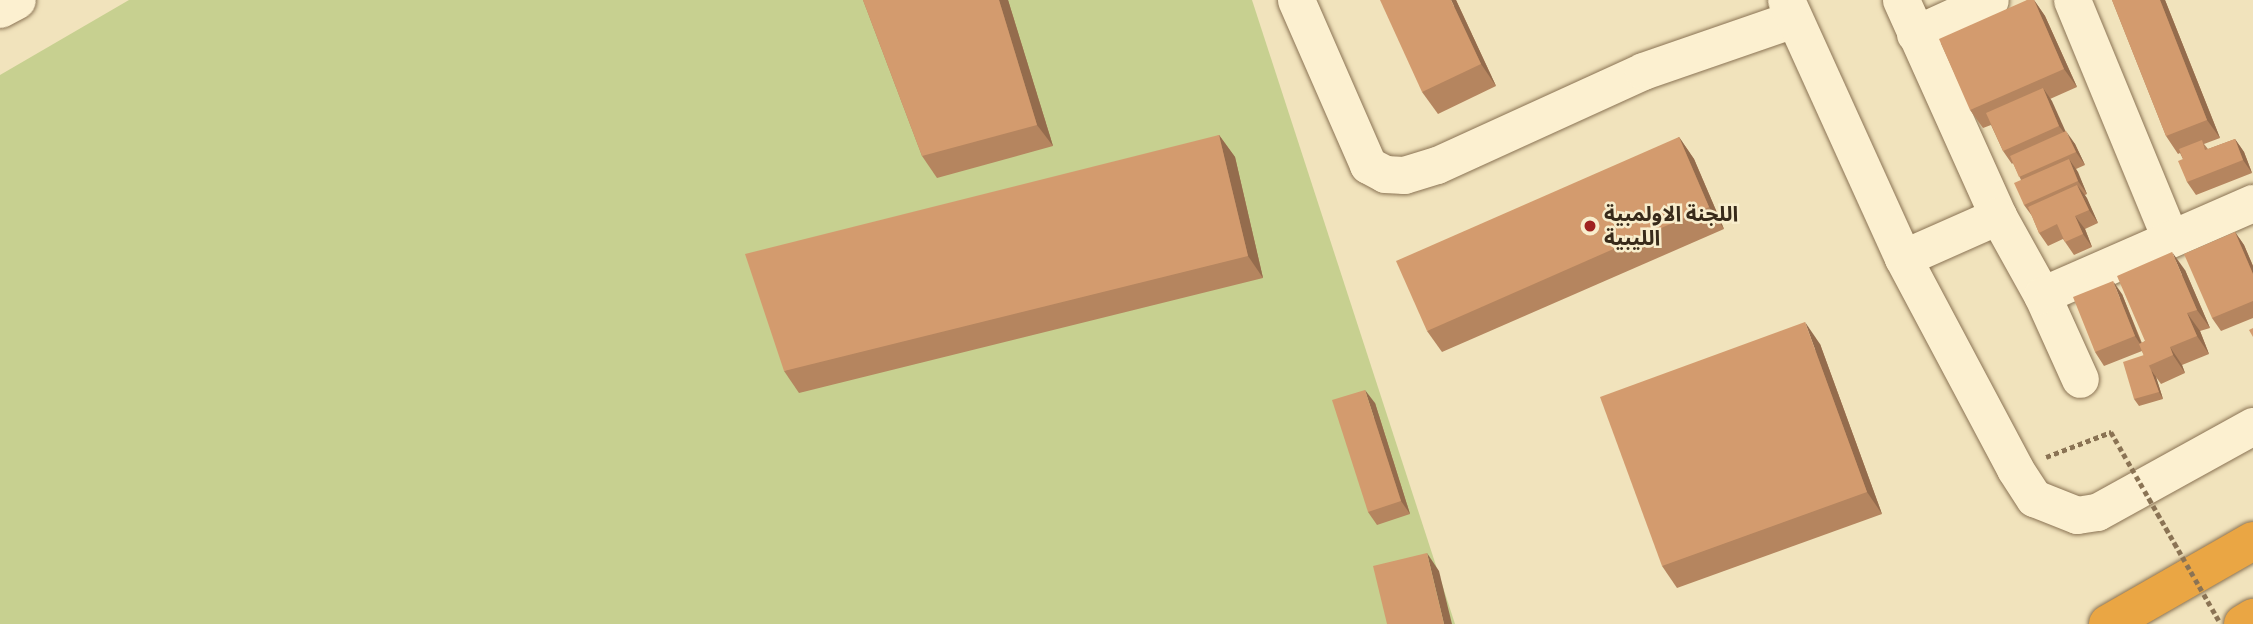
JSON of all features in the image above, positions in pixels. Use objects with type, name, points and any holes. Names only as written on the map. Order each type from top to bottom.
[{"type":"highway","points":[[2108,624],[2253,541]]},
{"type":"highway","points":[[2243,624],[2253,618]]},
{"type":"street","points":[[0,9],[17,0]]},
{"type":"street","points":[[1296,0],[1368,165],[1385,174],[1394,175],[1404,175],[1437,165],[1643,71],[1790,9],[1903,258],[2015,469],[2034,498],[2077,515],[2097,512],[2253,426]]},
{"type":"street","points":[[1901,0],[1998,216],[2042,295],[2080,379]]},
{"type":"street","points":[[1915,34],[1990,0]]},
{"type":"street","points":[[2072,0],[2170,238]]},
{"type":"street","points":[[2042,295],[2253,203]]},
{"type":"street","points":[[1903,258],[1998,216]]},
{"type":"path","points":[[2015,469],[2110,432],[2221,624]]},
{"type":"green space","points":[[129,0],[1252,0],[1455,624],[0,624],[0,75]]},
{"type":"building","points":[[863,0],[999,0],[1037,125],[922,156]]},
{"type":"building","points":[[1380,0],[1451,0],[1481,64],[1422,92]]},
{"type":"building","points":[[2027,0],[2034,0],[2064,69],[1970,110],[1939,39]]},
{"type":"building","points":[[2112,0],[2160,0],[2207,120],[2166,136]]},
{"type":"building","points":[[2043,88],[2059,126],[2003,151],[1986,113]]},
{"type":"building","points":[[2066,131],[2076,152],[2019,177],[2010,156]]},
{"type":"building","points":[[1219,135],[1248,256],[784,371],[745,254]]},
{"type":"building","points":[[1679,137],[1709,207],[1427,331],[1396,261]]},
{"type":"building","points":[[2235,139],[2243,160],[2187,182],[2178,161],[2183,159],[2179,149],[2202,140],[2205,150]]},
{"type":"building","points":[[2069,159],[2078,181],[2024,205],[2014,183]]},
{"type":"building","points":[[2077,185],[2089,210],[2075,216],[2083,234],[2065,242],[2057,224],[2039,233],[2028,207]]},
{"type":"building","points":[[2235,232],[2253,274],[2253,301],[2212,318],[2184,254]]},
{"type":"building","points":[[2172,252],[2197,310],[2187,313],[2197,336],[2170,347],[2173,355],[2148,366],[2139,344],[2145,341],[2117,276]]},
{"type":"building","points":[[2113,281],[2135,336],[2095,352],[2073,297]]},
{"type":"building","points":[[1805,322],[1867,492],[1662,566],[1600,397]]},
{"type":"building","points":[[2144,355],[2159,392],[2134,399],[2123,362]]},
{"type":"building","points":[[1365,390],[1401,501],[1368,512],[1332,400]]},
{"type":"building","points":[[1427,553],[1444,624],[1387,624],[1373,566]]},
{"type":"place","name":"اللجنة الاولمبية الليبية","points":[[1590,226]]}]
